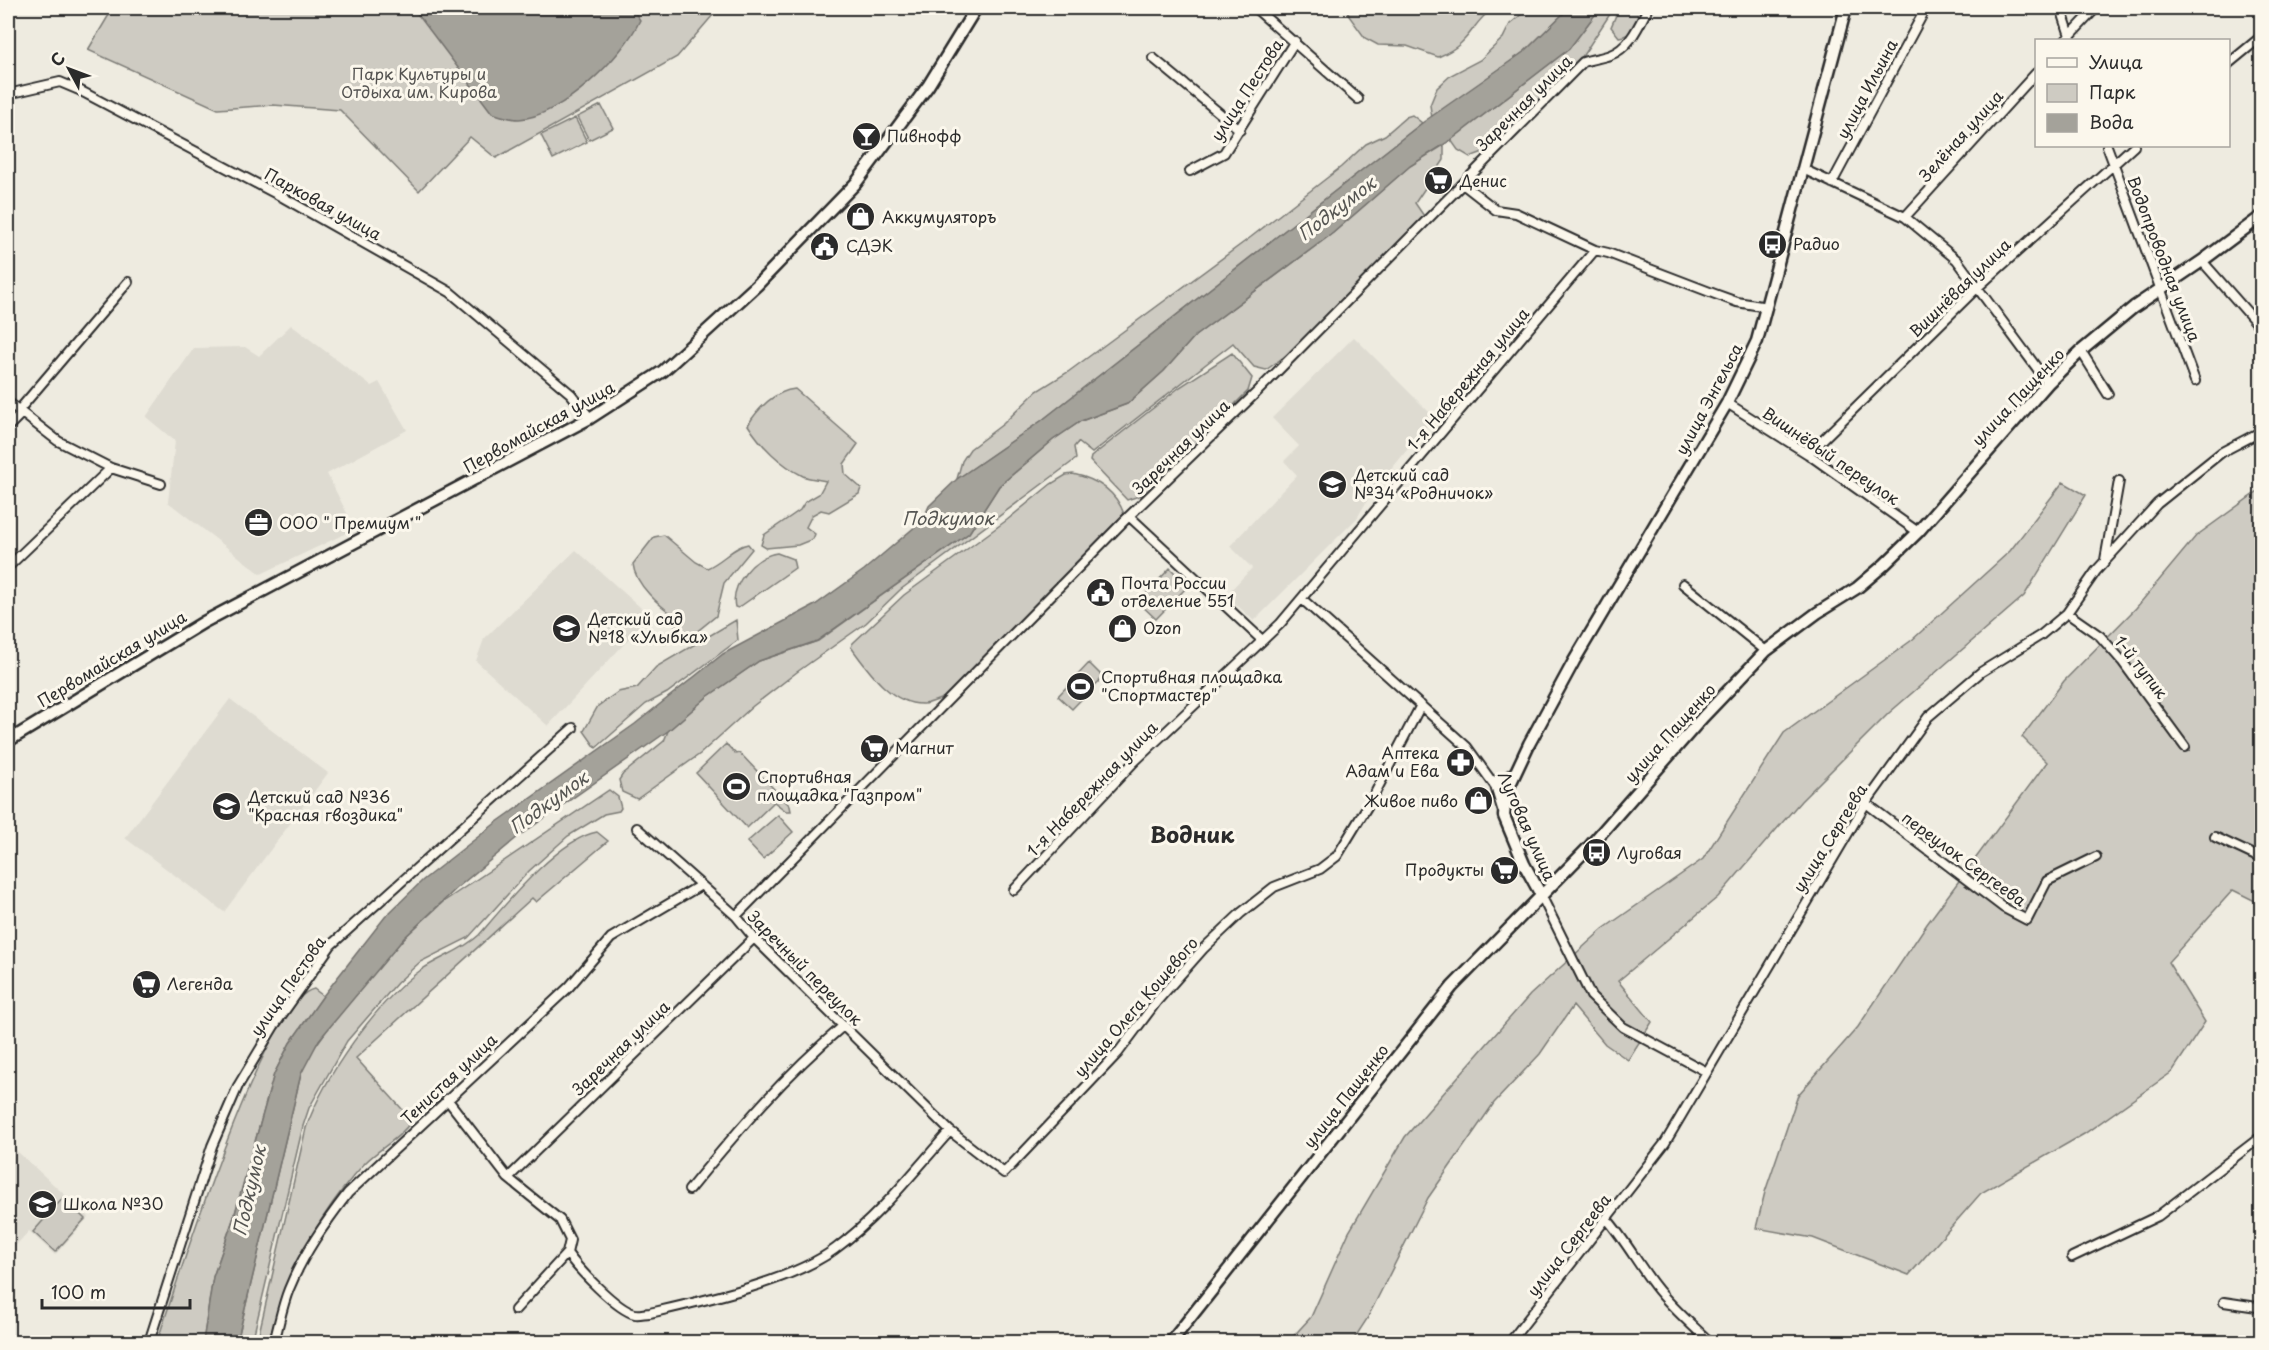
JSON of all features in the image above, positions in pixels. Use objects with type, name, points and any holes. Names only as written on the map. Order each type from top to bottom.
[{"type":"street","name":"Первомайская улица","points":[[8,741],[214,616],[590,418],[663,371],[698,341],[841,199],[870,166],[915,105],[976,8]]},
{"type":"street","points":[[1256,8],[1358,99]]},
{"type":"street","name":"Заречная улица","points":[[736,916],[1129,516],[1464,185],[1583,62],[1610,55],[1622,48],[1633,36],[1648,8]]},
{"type":"street","name":"улица Энгельса","points":[[1503,811],[1506,793],[1515,770],[1574,661],[1727,403],[1757,341],[1805,170],[1846,8]]},
{"type":"street","name":"улица Ильина","points":[[1832,183],[1926,8]]},
{"type":"street","points":[[2061,8],[2069,39]]},
{"type":"street","points":[[2069,39],[2096,8]]},
{"type":"street","points":[[2230,63],[2262,36]]},
{"type":"street","name":"улица Пестова","points":[[1190,171],[1224,153],[1295,41]]},
{"type":"street","points":[[1153,58],[1240,130]]},
{"type":"street","name":"Зелёная улица","points":[[1905,217],[2035,75]]},
{"type":"street","name":"Парковая улица","points":[[8,94],[60,82],[79,90],[391,256],[450,292],[571,394],[590,418]]},
{"type":"street","name":"Водопроводная улица","points":[[2107,147],[2162,287],[2195,381]]},
{"type":"street","name":"Вишнёвая улица","points":[[1808,454],[1978,287],[2133,147]]},
{"type":"street","points":[[1805,170],[1905,217],[1957,260],[2048,383]]},
{"type":"street","points":[[1464,185],[1496,210],[1516,213],[1595,250],[1618,256],[1737,302],[1767,307]]},
{"type":"street","name":"улица Пащенко","points":[[1171,1342],[1434,1009],[1589,847],[1702,717],[1766,651],[1816,613],[1857,588],[1918,532],[2048,383],[2081,351],[2162,287],[2202,261],[2262,216]]},
{"type":"street","name":"1-я Набережная улица","points":[[1014,890],[1134,762],[1302,599],[1595,250]]},
{"type":"street","points":[[2202,261],[2262,329]]},
{"type":"street","points":[[8,427],[128,282]]},
{"type":"street","points":[[2081,351],[2108,394]]},
{"type":"street","points":[[8,402],[58,441],[111,468],[161,484]]},
{"type":"street","name":"Вишнёвый переулок","points":[[1727,403],[1808,454],[1918,532]]},
{"type":"street","name":"улица Сергеева","points":[[1510,1342],[1665,1143],[1705,1071],[1866,803],[1928,717],[1981,672],[2041,635],[2067,613],[2105,561],[2157,504],[2222,452],[2262,431]]},
{"type":"street","points":[[8,567],[111,468]]},
{"type":"street","points":[[2105,561],[2119,481]]},
{"type":"street","points":[[1129,516],[1262,640]]},
{"type":"street","points":[[1683,584],[1766,651]]},
{"type":"street","name":"Луговая улица","points":[[1302,599],[1467,747],[1492,780],[1524,864],[1591,996],[1623,1027],[1705,1071]]},
{"type":"street","name":"1-й тупик","points":[[2067,613],[2100,636],[2122,661],[2185,747]]},
{"type":"street","name":"улица Олега Кошевого","points":[[950,1131],[1004,1173],[1118,1053],[1157,1001],[1210,942],[1274,887],[1320,869],[1336,856],[1373,797],[1421,705]]},
{"type":"street","name":"улица Пестова","points":[[149,1342],[212,1146],[238,1086],[274,1026],[331,945],[573,728]]},
{"type":"street","points":[[1492,780],[1506,780],[1515,770]]},
{"type":"street","name":"переулок Сергеева","points":[[1866,803],[2004,908],[2027,920],[2047,881],[2096,857]]},
{"type":"street","name":"Заречный переулок","points":[[637,828],[736,916],[754,938],[950,1131]]},
{"type":"street","points":[[2215,837],[2262,859]]},
{"type":"street","name":"Тенистая улица","points":[[274,1342],[289,1290],[324,1224],[348,1193],[569,987],[611,938],[701,885]]},
{"type":"street","name":"Заречная улица","points":[[508,1178],[754,938]]},
{"type":"street","points":[[688,1190],[756,1108],[797,1065],[843,1026]]},
{"type":"street","points":[[447,1099],[508,1178],[560,1220],[570,1240],[567,1253],[515,1310]]},
{"type":"street","points":[[567,1253],[590,1279],[624,1309],[635,1314],[683,1305],[792,1273],[834,1250],[872,1217],[950,1131]]},
{"type":"street","points":[[2072,1257],[2158,1215],[2262,1136]]},
{"type":"street","points":[[1607,1218],[1629,1245],[1654,1285],[1679,1314],[1708,1340]]},
{"type":"street","points":[[2224,1302],[2256,1307],[2262,1304]]},
{"type":"shaded area","points":[[291,325],[371,386],[379,382],[407,430],[327,474],[355,529],[261,574],[168,502],[175,441],[146,417],[194,348],[245,347],[259,356]]},
{"type":"shaded area","name":"Детский сад №34 «Родничок»","points":[[1354,337],[1434,417],[1371,494],[1357,518],[1254,621],[1226,595],[1252,568],[1230,546],[1297,475],[1284,461],[1299,446],[1272,418]]},
{"type":"shaded area","name":"Детский сад №18 «Улыбка»","points":[[576,550],[650,616],[548,726],[476,661],[484,639]]},
{"type":"shaded area","name":"Детский сад №36 \"Красная гвоздика\"","points":[[230,699],[328,773],[224,912],[125,838]]},
{"type":"shaded area","name":"Школа №30","points":[[8,1143],[89,1217],[55,1255],[29,1231],[8,1254]]},
{"type":"green space","name":"Парк Культуры и Отдыха им. Кирова","points":[[113,8],[719,8],[677,57],[496,158],[470,137],[419,191],[340,110],[273,105],[218,109],[88,50]]},
{"type":"green space","points":[[1346,8],[1493,8],[1458,46],[1438,57],[1407,46],[1378,45],[1365,38]]},
{"type":"green space","points":[[1529,8],[1569,8],[1525,51],[1432,118],[1430,105],[1437,88],[1451,75],[1480,60],[1503,38],[1510,24]]},
{"type":"green space","points":[[1600,8],[1614,8],[1576,66],[1483,152],[1470,157],[1458,150],[1451,140],[1569,49]]},
{"type":"green space","points":[[1619,8],[1645,8],[1632,31],[1619,37],[1611,27]]},
{"type":"green space","points":[[601,105],[613,128],[589,140],[577,117]]},
{"type":"green space","points":[[1412,115],[1422,123],[1041,421],[957,479],[962,461],[970,449],[1003,424],[1037,391],[1068,372],[1251,237],[1341,167],[1366,144],[1385,135],[1406,117]]},
{"type":"green space","points":[[575,118],[587,142],[553,159],[541,135]]},
{"type":"green space","points":[[1444,145],[1444,160],[1415,203],[1426,219],[1300,345],[1266,370],[1254,367],[1233,343],[1092,453],[1078,442],[1074,447],[1076,459],[900,590],[866,623],[753,706],[700,754],[637,799],[622,792],[619,780],[623,774],[664,741],[668,731],[707,697],[759,661],[818,641],[969,533],[999,486],[1053,440],[1081,421],[1127,404],[1164,371],[1195,336],[1333,233],[1410,166]]},
{"type":"green space","points":[[1232,353],[1252,378],[1248,391],[1145,494],[1127,500],[1090,461],[1091,457],[1180,387]]},
{"type":"green space","points":[[795,389],[858,444],[844,464],[845,474],[861,488],[859,494],[829,512],[821,510],[812,515],[806,527],[815,534],[813,539],[798,545],[766,548],[761,545],[764,535],[800,510],[805,502],[819,494],[826,481],[803,476],[779,461],[748,425],[768,401],[781,393]]},
{"type":"green space","points":[[1073,474],[1090,479],[1104,487],[1116,499],[1124,514],[946,697],[926,704],[911,703],[901,699],[881,684],[851,647],[853,643],[904,595],[1007,520],[1051,484],[1066,475]]},
{"type":"green space","points":[[2063,482],[2086,495],[2024,596],[1889,713],[1801,801],[1718,897],[1618,981],[1652,1022],[1628,1060],[1605,1044],[1573,1006],[1540,1054],[1494,1103],[1428,1198],[1367,1319],[1352,1342],[1288,1342],[1311,1317],[1349,1232],[1405,1137],[1530,995],[1603,929],[1703,859],[1784,733],[1912,640],[2010,551]]},
{"type":"green space","points":[[2261,489],[2261,904],[2233,890],[2168,962],[2205,1022],[2172,1072],[2084,1134],[1981,1193],[1909,1275],[1813,1238],[1756,1228],[1765,1192],[1798,1095],[1858,1027],[1927,924],[2047,762],[2022,737],[2064,681],[2136,608],[2196,536]]},
{"type":"green space","points":[[664,535],[696,562],[707,568],[743,545],[748,544],[752,549],[724,583],[716,616],[695,633],[664,644],[664,637],[675,629],[676,617],[643,587],[633,564],[654,537]]},
{"type":"green space","points":[[777,553],[793,559],[795,568],[738,608],[735,607],[736,589],[746,572],[760,559]]},
{"type":"green space","points":[[1170,568],[1188,586],[1156,619],[1138,602]]},
{"type":"green space","points":[[736,620],[738,640],[667,693],[646,704],[596,748],[584,731],[598,706],[618,692],[637,688],[656,667]]},
{"type":"green space","name":"Спортивная площадка \"Спортмастер\"","points":[[1089,663],[1103,677],[1072,709],[1058,696]]},
{"type":"green space","name":"Спортивная площадка \"Газпром\"","points":[[726,744],[736,754],[740,753],[790,806],[791,811],[786,811],[774,802],[747,828],[696,773]]},
{"type":"green space","points":[[609,790],[618,797],[621,808],[619,811],[604,814],[568,836],[529,871],[468,938],[420,962],[397,983],[347,1041],[309,1108],[303,1126],[252,1342],[237,1342],[301,1074],[309,1055],[332,1023],[404,938],[443,902]]},
{"type":"green space","points":[[778,815],[793,832],[763,859],[747,842]]},
{"type":"green space","points":[[597,832],[608,841],[536,902],[532,898],[356,1058],[412,1120],[396,1138],[365,1163],[333,1203],[295,1270],[285,1293],[270,1342],[257,1342],[306,1128],[338,1064],[370,1021],[404,984],[421,970],[472,941],[517,891],[549,860],[582,837]]},
{"type":"green space","points":[[314,989],[323,996],[290,1043],[274,1074],[234,1217],[213,1277],[203,1342],[157,1342],[202,1209],[248,1091],[271,1040],[294,1005]]},
{"type":"green space","points":[[63,1198],[85,1219],[55,1252],[33,1232]]},
{"type":"water","points":[[413,8],[632,8],[640,20],[620,51],[589,83],[553,108],[536,116],[515,119],[492,113]]},
{"type":"water","name":"Подкумок","points":[[1569,8],[1600,8],[1569,49],[1451,140],[1410,166],[1333,233],[1195,336],[1164,371],[1127,404],[1081,421],[1053,440],[999,486],[969,533],[817,641],[759,661],[707,697],[668,731],[519,836],[457,888],[404,938],[319,1040],[301,1074],[237,1342],[203,1342],[213,1277],[234,1217],[274,1074],[290,1043],[323,996],[385,917],[423,880],[497,822],[635,724],[723,654],[815,605],[864,570],[923,520],[929,506],[957,479],[1041,421],[1422,123],[1525,51]]},
{"type":"place","name":"Пивнофф","points":[[866,136]]},
{"type":"place","name":"Денис","points":[[1439,181]]},
{"type":"place","name":"Аккумуляторъ","points":[[861,217]]},
{"type":"place","name":"Радио","points":[[1772,244]]},
{"type":"place","name":"СДЭК","points":[[825,246]]},
{"type":"place","name":"Детский сад №34 «Родничок»","points":[[1333,484]]},
{"type":"place","name":"ООО \" Премиум \"","points":[[258,523]]},
{"type":"place","name":"Почта России отделение 551","points":[[1100,592]]},
{"type":"place","name":"Детский сад №18 «Улыбка»","points":[[567,628]]},
{"type":"place","name":"Ozon","points":[[1122,628]]},
{"type":"place","name":"Спортивная площадка \"Спортмастер\"","points":[[1080,686]]},
{"type":"place","name":"Магнит","points":[[874,748]]},
{"type":"place","name":"Аптека Адам и Ева","points":[[1460,762]]},
{"type":"place","name":"Спортивная площадка \"Газпром\"","points":[[736,786]]},
{"type":"place","name":"Живое пиво","points":[[1479,801]]},
{"type":"place","name":"Детский сад №36 \"Красная гвоздика\"","points":[[227,806]]},
{"type":"place","name":"Луговая","points":[[1596,853]]},
{"type":"place","name":"Продукты","points":[[1505,870]]},
{"type":"place","name":"Легенда","points":[[146,984]]},
{"type":"place","name":"Школа №30","points":[[42,1204]]},
{"type":"district","name":"Водник","points":[[1192,835]]}]
